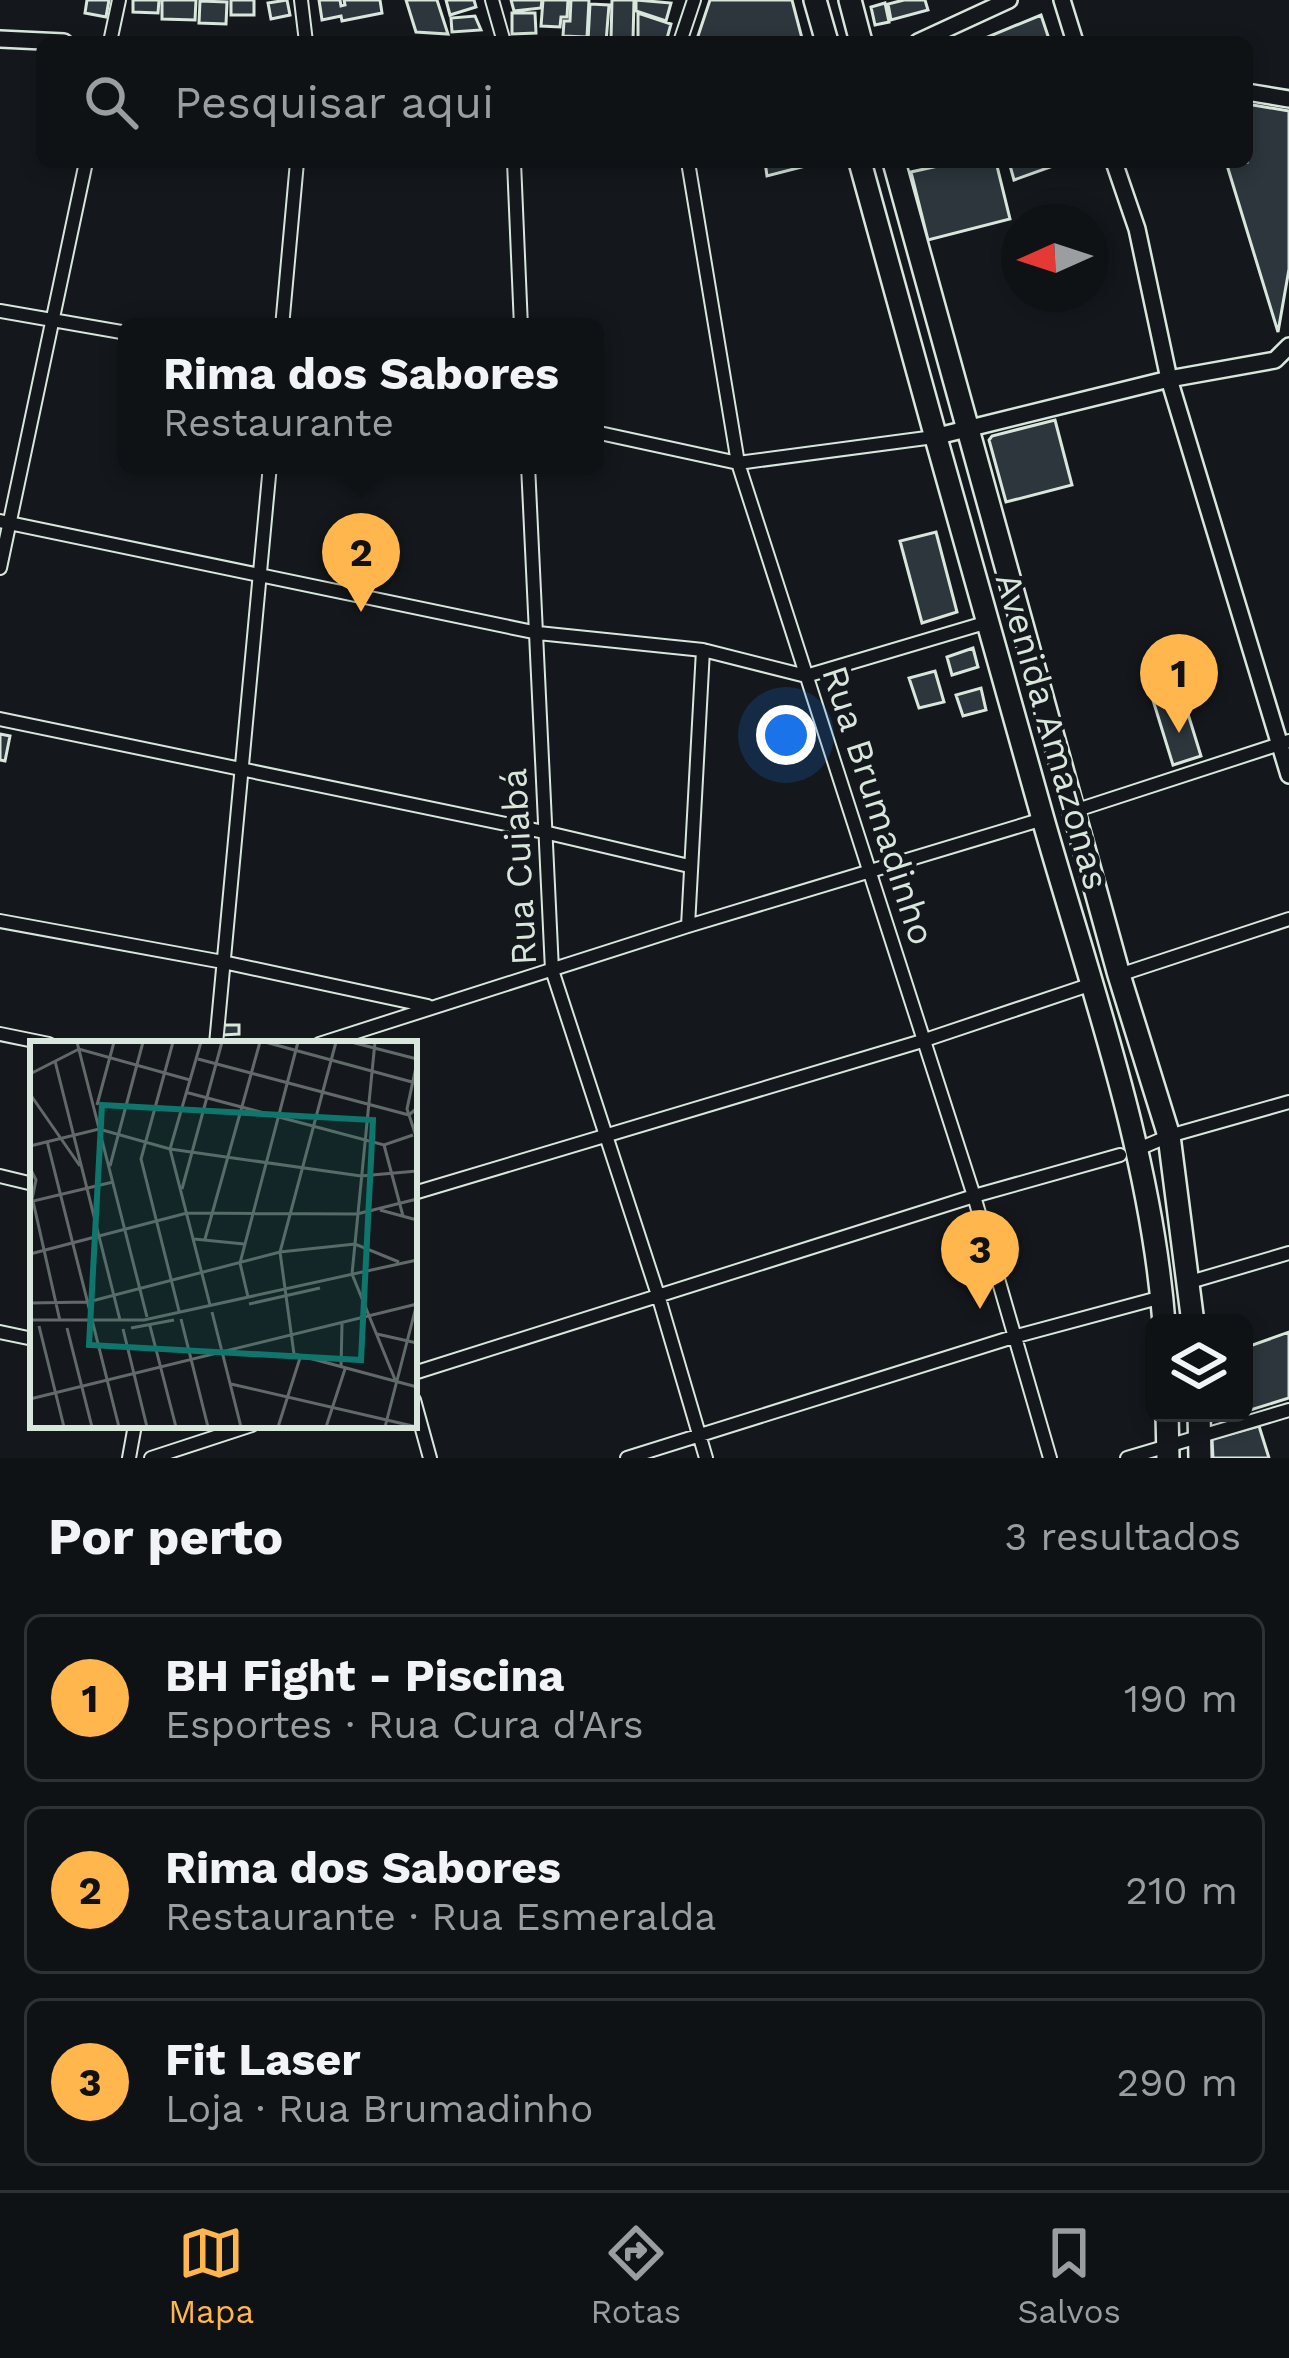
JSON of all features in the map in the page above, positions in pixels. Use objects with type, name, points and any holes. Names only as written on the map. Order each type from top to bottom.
[{"type":"main road","points":[[815,0],[825,36]]},
{"type":"main road","points":[[850,0],[859,36]]},
{"type":"main road","name":"Avenida Amazonas","points":[[862,168],[1091,984],[1163,1314]]},
{"type":"main road","name":"Avenida Amazonas","points":[[896,168],[1119,975],[1169,1136],[1192,1314]]},
{"type":"street","points":[[111,36],[119,0]]},
{"type":"street","points":[[301,0],[305,36]]},
{"type":"street","points":[[492,0],[502,36]]},
{"type":"street","points":[[682,36],[694,0]]},
{"type":"street","points":[[931,36],[1009,0]]},
{"type":"street","points":[[1061,0],[1073,36]]},
{"type":"street","points":[[0,39],[36,41]]},
{"type":"street","points":[[1253,93],[1289,98]]},
{"type":"street","points":[[0,568],[5,522],[54,321],[85,168]]},
{"type":"street","points":[[283,318],[296,168]]},
{"type":"street","points":[[514,168],[521,318]]},
{"type":"street","name":"Rua Brumadinho","points":[[689,168],[737,464],[974,1196],[1050,1458]]},
{"type":"street","points":[[1116,168],[1137,229],[1168,379],[1284,742],[1289,775]]},
{"type":"street","points":[[0,311],[118,332]]},
{"type":"street","points":[[604,434],[737,464],[934,437],[1168,379],[1275,360],[1289,346]]},
{"type":"street","points":[[216,1041],[269,474]]},
{"type":"street","name":"Rua Cuiabá","points":[[529,474],[552,970],[706,1458]]},
{"type":"street","points":[[5,522],[538,633],[703,650],[806,676],[988,622]]},
{"type":"street","points":[[688,926],[703,650]]},
{"type":"street","points":[[0,718],[689,866]]},
{"type":"street","points":[[1074,811],[1284,742]]},
{"type":"street","points":[[328,1041],[1043,819]]},
{"type":"street","points":[[1119,975],[1289,919]]},
{"type":"street","points":[[0,921],[430,1007]]},
{"type":"street","points":[[417,1192],[922,1041],[1091,984]]},
{"type":"street","points":[[0,1034],[34,1041]]},
{"type":"street","points":[[417,1372],[1289,1102]]},
{"type":"street","points":[[0,1176],[30,1183]]},
{"type":"street","points":[[1190,1282],[1289,1253]]},
{"type":"street","points":[[626,1458],[1013,1337],[1162,1297]]},
{"type":"street","points":[[0,1332],[30,1338]]},
{"type":"street","points":[[1127,1458],[1200,1447],[1289,1410]]},
{"type":"street","points":[[417,1411],[430,1458]]},
{"type":"street","points":[[128,1458],[135,1428]]},
{"type":"street","points":[[151,1458],[243,1428]]},
{"type":"building","points":[[87,0],[109,0],[106,17],[85,13]]},
{"type":"building","points":[[133,0],[159,0],[158,13],[133,12]]},
{"type":"building","points":[[162,0],[196,0],[195,20],[162,19]]},
{"type":"building","points":[[231,0],[254,0],[254,15],[231,15]]},
{"type":"building","points":[[287,0],[290,15],[271,19],[268,3]]},
{"type":"building","points":[[319,0],[340,0],[341,6],[344,0],[380,0],[382,13],[322,20]]},
{"type":"building","points":[[406,0],[437,0],[448,34],[416,32]]},
{"type":"building","points":[[446,0],[474,0],[476,7],[450,15]]},
{"type":"building","points":[[511,0],[542,0],[541,8],[514,11]]},
{"type":"building","points":[[543,0],[568,0],[567,17],[561,17],[560,27],[541,26]]},
{"type":"building","points":[[571,0],[589,0],[587,36],[563,36],[564,21],[570,21]]},
{"type":"building","points":[[612,0],[634,0],[633,36],[611,36]]},
{"type":"building","points":[[636,0],[671,3],[666,21],[636,11]]},
{"type":"building","points":[[710,0],[792,0],[801,36],[698,36]]},
{"type":"building","points":[[925,0],[928,10],[891,20],[888,4]]},
{"type":"building","points":[[200,1],[227,2],[226,24],[199,23]]},
{"type":"building","points":[[885,3],[889,22],[875,25],[871,7]]},
{"type":"building","points":[[590,4],[609,5],[606,36],[588,36]]},
{"type":"building","points":[[512,13],[535,13],[536,33],[512,34]]},
{"type":"building","points":[[638,13],[671,24],[668,36],[638,36]]},
{"type":"building","points":[[1041,15],[1048,36],[990,36]]},
{"type":"building","points":[[475,16],[481,30],[452,32],[451,18]]},
{"type":"building","points":[[1253,105],[1289,111],[1289,269],[1278,332],[1228,168],[1253,168]]},
{"type":"building","points":[[766,168],[798,168],[767,176]]},
{"type":"building","points":[[997,168],[1006,204],[1001,204],[1001,221],[928,240],[911,172]]},
{"type":"building","points":[[1011,168],[1047,168],[1014,180]]},
{"type":"building","points":[[1055,420],[1072,485],[1006,502],[989,440]]},
{"type":"building","points":[[936,532],[957,612],[922,623],[900,541]]},
{"type":"building","points":[[973,648],[978,667],[952,675],[947,657]]},
{"type":"building","points":[[935,671],[944,702],[919,708],[909,678]]},
{"type":"building","points":[[1176,675],[1201,756],[1173,765],[1148,684]]},
{"type":"building","points":[[981,688],[986,710],[963,716],[956,695]]},
{"type":"building","points":[[0,734],[10,736],[5,761],[0,760]]},
{"type":"building","points":[[224,1025],[239,1025],[239,1034],[223,1035]]},
{"type":"building","points":[[1289,1332],[1289,1398],[1253,1409],[1253,1345]]},
{"type":"building","points":[[1259,1426],[1269,1458],[1213,1458],[1212,1439]]},
{"type":"place","name":"Rima dos Sabores","points":[[361,612]]},
{"type":"place","name":"BH Fight - Piscina","points":[[1179,733]]},
{"type":"place","name":"Fit Laser","points":[[980,1309]]}]
